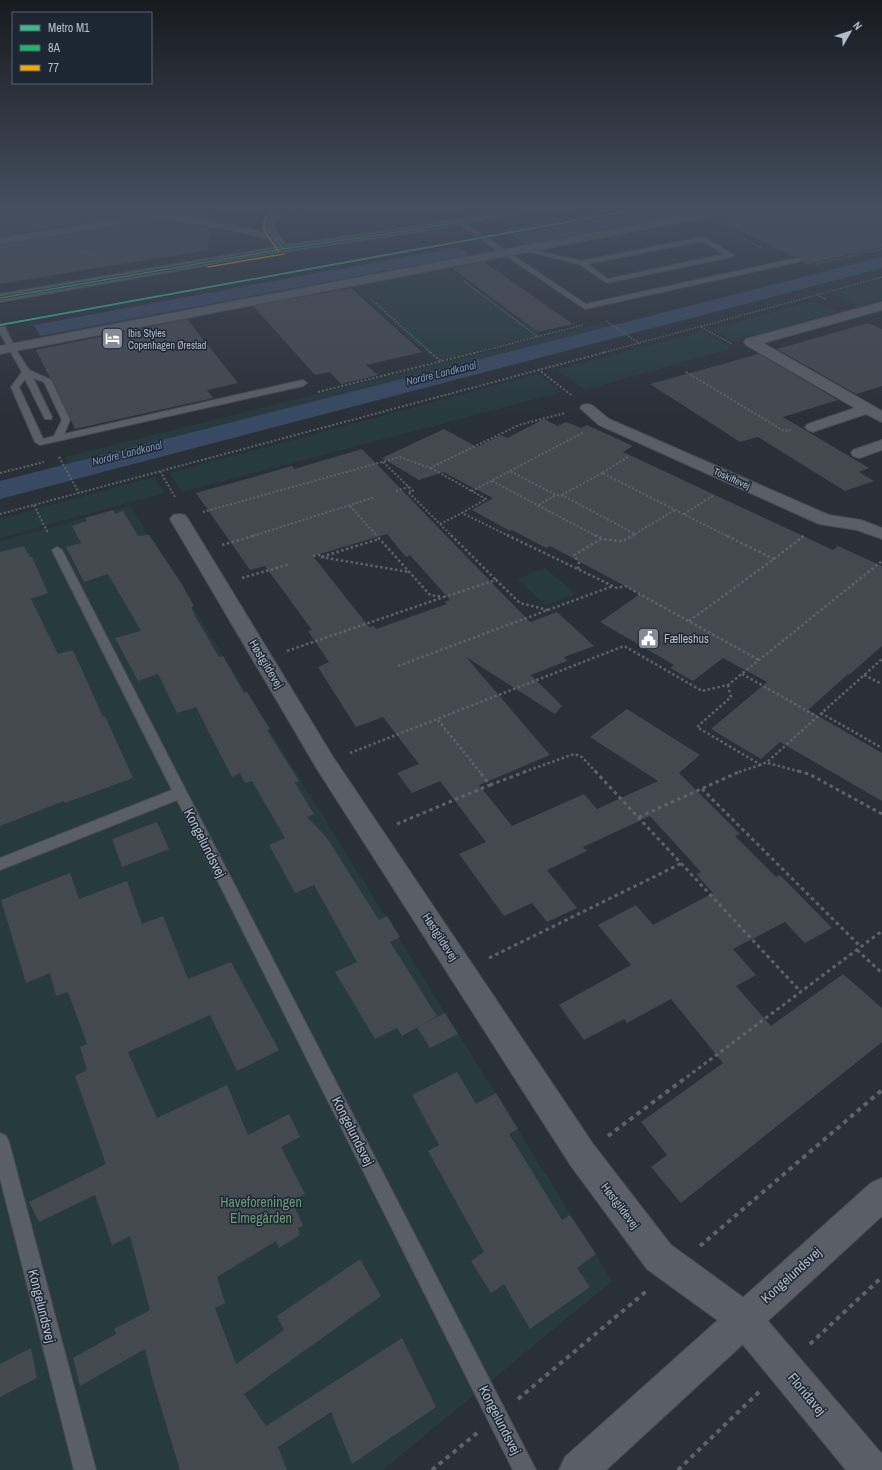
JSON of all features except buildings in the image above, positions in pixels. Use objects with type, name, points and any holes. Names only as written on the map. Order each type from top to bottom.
[{"type":"street","points":[[0,298],[111,279]]},
{"type":"street","points":[[5,349],[370,279]]},
{"type":"street","points":[[882,306],[751,342],[882,417]]},
{"type":"street","name":"Toskiftevej","points":[[587,408],[604,422],[825,520],[861,525],[882,534]]},
{"type":"street","points":[[813,427],[866,409]]},
{"type":"street","points":[[858,453],[882,444]]},
{"type":"street","name":"Høstgildevej","points":[[182,518],[199,552],[325,763],[373,834],[582,1155],[659,1257],[743,1318]]},
{"type":"street","name":"Kongelundsvej","points":[[578,1470],[743,1318],[882,1194]]},
{"type":"street","name":"Floridavej","points":[[743,1318],[871,1470]]},
{"type":"lane","points":[[543,279],[585,307],[714,279]]},
{"type":"lane","points":[[603,279],[607,281],[618,279]]},
{"type":"lane","points":[[0,325],[5,349],[26,372],[48,417]]},
{"type":"lane","points":[[26,372],[46,380],[60,407],[66,420],[58,438]]},
{"type":"lane","points":[[26,372],[15,387],[40,442],[303,382]]},
{"type":"lane","name":"Kongelundsvej","points":[[57,550],[525,1470]]},
{"type":"lane","points":[[0,864],[180,793]]},
{"type":"lane","name":"Kongelundsvej","points":[[0,1142],[85,1470]]},
{"type":"path","points":[[460,279],[538,337]]},
{"type":"path","points":[[0,514],[876,279]]},
{"type":"path","points":[[352,282],[441,361],[590,324]]},
{"type":"path","points":[[818,295],[856,313]]},
{"type":"path","points":[[606,321],[639,343]]},
{"type":"path","points":[[700,326],[729,342]]},
{"type":"path","points":[[538,369],[587,408]]},
{"type":"path","points":[[686,372],[784,431],[813,427]]},
{"type":"path","points":[[430,468],[519,425],[587,408]]},
{"type":"path","points":[[472,491],[604,422]]},
{"type":"path","points":[[561,496],[652,442]]},
{"type":"path","points":[[160,471],[182,518],[400,457],[430,468],[486,499],[440,524]]},
{"type":"path","points":[[52,460],[60,458],[79,493]]},
{"type":"path","points":[[0,473],[45,462]]},
{"type":"path","points":[[383,462],[413,491],[408,492],[520,603],[548,610]]},
{"type":"path","points":[[510,471],[635,534]]},
{"type":"path","points":[[602,473],[774,559]]},
{"type":"path","points":[[492,481],[601,538],[623,542],[675,510]]},
{"type":"path","points":[[684,514],[737,481]]},
{"type":"path","points":[[396,490],[409,487]]},
{"type":"path","points":[[538,505],[556,495]]},
{"type":"path","points":[[199,552],[375,497]]},
{"type":"path","points":[[34,505],[57,550]]},
{"type":"path","points":[[350,506],[430,595],[444,597]]},
{"type":"path","points":[[462,513],[617,588],[625,586],[759,660]]},
{"type":"path","points":[[689,621],[825,520]]},
{"type":"path","points":[[578,569],[579,563],[574,555],[601,538]]},
{"type":"path","points":[[321,558],[379,539]]},
{"type":"path","points":[[313,556],[319,555],[321,558],[409,572]]},
{"type":"path","points":[[325,763],[624,646],[702,691],[728,685],[882,561]]},
{"type":"path","points":[[219,585],[290,564]]},
{"type":"path","points":[[263,659],[496,580]]},
{"type":"path","points":[[398,666],[614,586]]},
{"type":"path","points":[[638,817],[741,771],[767,762],[882,659]]},
{"type":"path","points":[[742,674],[818,717]]},
{"type":"path","points":[[864,675],[882,684]]},
{"type":"path","points":[[728,685],[731,697],[697,726],[761,765]]},
{"type":"path","points":[[822,713],[882,748]]},
{"type":"path","points":[[438,720],[490,785]]},
{"type":"path","points":[[373,834],[490,785],[574,754],[582,757],[801,992]]},
{"type":"path","points":[[767,762],[809,774],[882,814]]},
{"type":"path","points":[[702,789],[861,947]]},
{"type":"path","points":[[462,972],[682,863]]},
{"type":"path","points":[[582,1155],[882,931]]},
{"type":"path","points":[[857,950],[882,973]]},
{"type":"green space","points":[[391,279],[463,279],[541,335],[435,361],[352,286]]},
{"type":"green space","points":[[882,280],[882,300],[858,307],[831,294]]},
{"type":"green space","points":[[815,301],[839,312],[733,341],[711,329]]},
{"type":"green space","points":[[602,323],[607,327],[69,464],[65,457]]},
{"type":"green space","points":[[701,331],[732,348],[585,390],[557,370]]},
{"type":"green space","points":[[539,374],[562,392],[182,492],[169,473]]},
{"type":"green space","points":[[154,477],[164,493],[0,538],[0,519]]},
{"type":"green space","name":"Haveforeningen Elmegården","points":[[130,506],[612,1281],[383,1470],[0,1470],[0,541]]},
{"type":"green space","points":[[545,568],[576,594],[546,605],[517,579]]},
{"type":"water","points":[[286,279],[344,279],[40,336],[34,325]]},
{"type":"water","name":"Nordre Landkanal","points":[[797,279],[842,279],[0,499],[0,481]]},
{"type":"metro line","name":"M1","points":[[0,325],[256,279]]},
{"type":"transit line","name":"8A","points":[[0,298],[112,279]]},
{"type":"place","name":"Ibis Styles Copenhagen Ørestad","points":[[113,339]]},
{"type":"place","name":"Fælleshus","points":[[649,639]]}]
